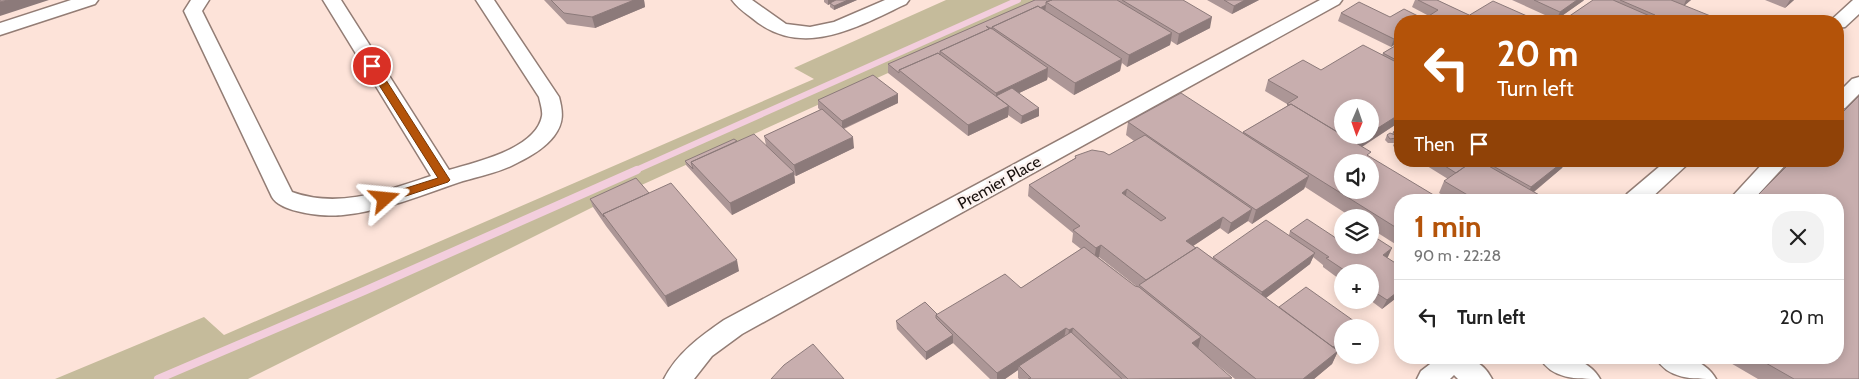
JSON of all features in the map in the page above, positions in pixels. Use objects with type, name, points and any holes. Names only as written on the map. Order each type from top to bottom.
[{"type":"street","points":[[0,21],[63,0]]},
{"type":"street","points":[[0,29],[89,0]]},
{"type":"street","points":[[200,0],[193,11],[283,197],[308,206],[342,207],[385,199],[508,159],[534,144],[546,132],[553,114],[550,97],[485,0]]},
{"type":"street","points":[[332,0],[444,180]]},
{"type":"street","points":[[742,0],[779,28],[791,32],[811,33],[830,30],[900,0]]},
{"type":"street","name":"Premier Place","points":[[678,379],[703,349],[733,327],[1333,0]]},
{"type":"street","points":[[1844,18],[1859,4]]},
{"type":"street","points":[[1844,98],[1859,83]]},
{"type":"street","points":[[1642,194],[1673,167]]},
{"type":"street","points":[[1746,194],[1772,167]]},
{"type":"street","points":[[1431,379],[1448,364]]},
{"type":"street","points":[[1460,364],[1478,379]]},
{"type":"street","points":[[1562,364],[1586,379]]},
{"type":"street","points":[[1678,364],[1702,379]]},
{"type":"shaded area","points":[[0,0],[1859,0],[1859,379],[0,379]]},
{"type":"shaded area","points":[[946,0],[1049,0],[593,207],[248,379],[55,379],[204,317],[224,335],[814,79],[794,68]]},
{"type":"building","points":[[551,0],[634,0],[592,17],[564,13]]},
{"type":"building","points":[[836,0],[848,0],[834,6],[830,3]]},
{"type":"building","points":[[1035,0],[1052,0],[1046,2],[1046,5],[1040,8],[1038,6],[992,27],[992,29],[986,26],[989,29],[940,51],[940,55],[938,53],[899,70],[899,73],[888,64]]},
{"type":"building","points":[[1052,0],[1117,0],[1172,33],[1129,55],[1046,2]]},
{"type":"building","points":[[1122,0],[1183,0],[1212,17],[1179,34]]},
{"type":"building","points":[[1224,0],[1245,0],[1234,6]]},
{"type":"building","points":[[1418,0],[1437,0],[1469,15],[1430,15],[1438,10]]},
{"type":"building","points":[[1534,0],[1577,0],[1560,12]]},
{"type":"building","points":[[1593,0],[1613,0],[1647,15],[1571,15]]},
{"type":"building","points":[[1620,0],[1671,0],[1708,15],[1655,15]]},
{"type":"building","points":[[1493,1],[1525,15],[1470,15]]},
{"type":"building","points":[[1359,2],[1390,17],[1404,9],[1416,15],[1394,15],[1394,39],[1341,13]]},
{"type":"building","points":[[1038,6],[1122,59],[1075,83],[992,27]]},
{"type":"building","points":[[991,28],[1048,68],[996,93],[940,51]]},
{"type":"building","points":[[1363,45],[1394,61],[1394,118],[1379,127],[1379,99],[1334,99],[1334,130],[1291,104],[1287,104],[1298,97],[1268,80],[1303,60],[1321,70]]},
{"type":"building","points":[[1394,47],[1394,59],[1383,53]]},
{"type":"building","points":[[938,53],[1009,106],[968,125],[899,70]]},
{"type":"building","points":[[873,75],[898,94],[842,121],[818,100]]},
{"type":"building","points":[[1012,88],[1039,108],[1022,116],[996,96]]},
{"type":"building","points":[[1181,93],[1309,176],[1256,210],[1128,122]]},
{"type":"building","points":[[1859,96],[1859,379],[1794,379],[1768,364],[1844,364],[1844,194],[1759,194],[1786,167],[1844,167],[1844,111]]},
{"type":"building","points":[[1291,104],[1334,130],[1334,144],[1358,144],[1371,152],[1368,154],[1334,154],[1334,189],[1243,132]]},
{"type":"building","points":[[822,109],[853,137],[794,165],[764,136]]},
{"type":"building","points":[[1390,133],[1394,135],[1394,138],[1390,139],[1387,135]]},
{"type":"building","points":[[754,134],[794,172],[730,203],[691,162]]},
{"type":"building","points":[[1145,135],[1252,209],[1231,223],[1223,217],[1186,241],[1196,248],[1146,280],[1101,245],[1096,248],[1073,230],[1080,226],[1029,185],[1076,158],[1075,156],[1092,150],[1109,155]],"holes":[[[1127,189],[1166,218],[1161,221],[1122,193]]]},
{"type":"building","points":[[734,139],[737,141],[691,162],[693,169],[685,161]]},
{"type":"building","points":[[1379,162],[1432,194],[1394,194],[1394,226],[1379,217],[1379,209],[1366,209],[1350,199],[1379,199]]},
{"type":"building","points":[[1446,167],[1464,167],[1456,173]]},
{"type":"building","points":[[1464,167],[1490,167],[1538,194],[1466,194],[1444,181]]},
{"type":"building","points":[[1495,167],[1556,167],[1531,187]]},
{"type":"building","points":[[636,178],[649,193],[603,214],[604,217],[590,199]]},
{"type":"building","points":[[671,183],[737,260],[665,296],[603,214]]},
{"type":"building","points":[[1307,219],[1334,237],[1334,254],[1379,254],[1379,240],[1392,248],[1383,255],[1394,262],[1394,295],[1387,300],[1379,295],[1379,264],[1335,264],[1326,258],[1329,257],[1290,231]]},
{"type":"building","points":[[1266,220],[1315,253],[1262,292],[1213,257]]},
{"type":"building","points":[[1084,247],[1135,286],[1139,287],[1201,337],[1192,343],[1232,378],[1128,379],[1073,328],[1069,330],[1066,328],[997,373],[936,315],[1005,274],[1021,288]]},
{"type":"building","points":[[1197,247],[1334,348],[1334,354],[1303,379],[1256,379],[1139,285]]},
{"type":"building","points":[[1306,287],[1334,307],[1334,309],[1337,309],[1351,319],[1334,319],[1333,347],[1279,307]]},
{"type":"building","points":[[925,302],[937,314],[936,318],[953,335],[926,352],[896,321]]},
{"type":"building","points":[[1071,332],[1122,379],[1028,379],[1031,378],[1019,366]]},
{"type":"building","points":[[813,344],[844,379],[771,379],[784,365]]},
{"type":"waterway","points":[[634,171],[1018,0]]},
{"type":"waterway","points":[[158,379],[364,291],[637,170]]},
{"type":"route","points":[[372,66],[444,180],[385,199]]}]
